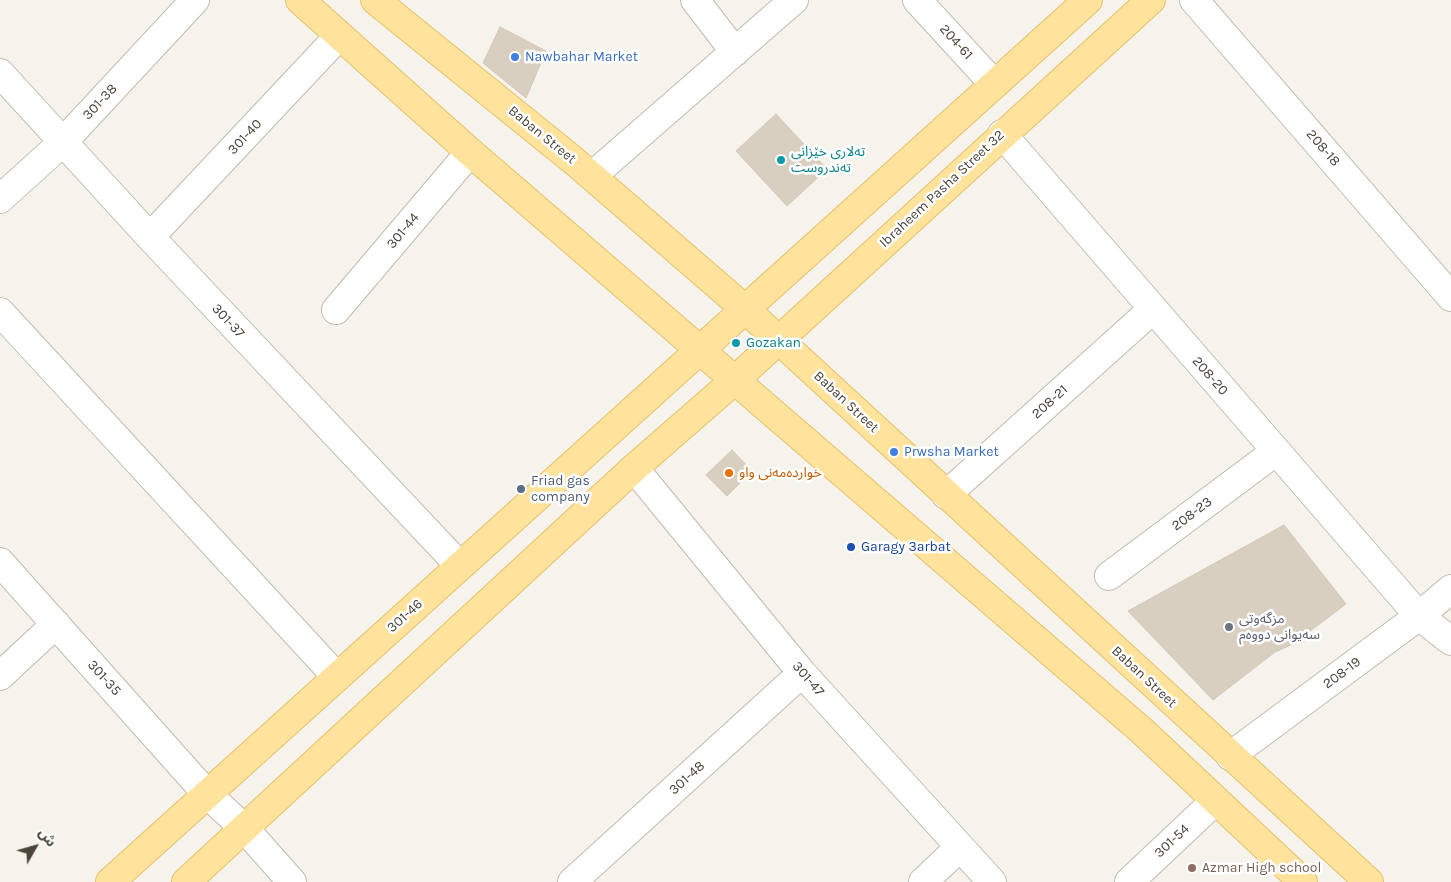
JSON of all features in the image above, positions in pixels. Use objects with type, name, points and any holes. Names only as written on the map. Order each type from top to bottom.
[{"type":"main road","points":[[300,0],[470,152],[1140,730],[1303,882]]},
{"type":"main road","name":"Baban Street","points":[[375,0],[592,176],[744,309],[1369,882]]},
{"type":"main road","points":[[700,350],[1088,0]]},
{"type":"main road","name":"Ibraheem Pasha Street 32","points":[[734,380],[1151,0]]},
{"type":"main road","name":"301-46","points":[[110,882],[700,350]]},
{"type":"main road","points":[[186,882],[634,468],[734,380]]},
{"type":"street","name":"301-38","points":[[0,199],[63,142],[195,0]]},
{"type":"street","points":[[695,0],[735,52]]},
{"type":"street","points":[[592,176],[794,0]]},
{"type":"street","name":"204-61","points":[[917,0],[994,84]]},
{"type":"street","name":"208-18","points":[[1194,0],[1451,297]]},
{"type":"street","name":"301-40","points":[[150,237],[340,36]]},
{"type":"street","name":"301-37","points":[[0,73],[150,237],[460,566]]},
{"type":"street","name":"208-20","points":[[1002,134],[1419,616],[1451,641]]},
{"type":"street","name":"301-44","points":[[336,310],[470,152]]},
{"type":"street","name":"208-21","points":[[946,495],[1154,309]]},
{"type":"street","points":[[0,312],[337,677]]},
{"type":"street","name":"208-23","points":[[1109,576],[1276,452]]},
{"type":"street","name":"301-47","points":[[634,468],[802,673],[992,882]]},
{"type":"street","name":"301-35","points":[[0,562],[207,794],[245,829],[292,882]]},
{"type":"street","name":"208-19","points":[[1230,756],[1419,616],[1451,589]]},
{"type":"street","points":[[0,676],[56,624]]},
{"type":"street","name":"301-48","points":[[572,882],[802,673]]},
{"type":"street","name":"301-54","points":[[1129,882],[1215,801]]},
{"type":"street","points":[[923,882],[960,847]]},
{"type":"building","name":"Nawbahar Market","points":[[500,27],[546,51],[526,98],[483,63]]},
{"type":"building","name":"تەلاری خێزانی تەندروست","points":[[776,114],[827,169],[787,206],[736,151]]},
{"type":"building","name":"خواردەمەنی واو","points":[[732,450],[752,471],[727,496],[706,475]]},
{"type":"building","name":"مزگەوتی سەیوانی دووەم","points":[[1284,525],[1346,604],[1293,644],[1275,652],[1213,700],[1128,611]]},
{"type":"place","name":"Nawbahar Market","points":[[515,57]]},
{"type":"place","name":"تەلاری خێزانی تەندروست","points":[[781,160]]},
{"type":"place","name":"Gozakan","points":[[736,343]]},
{"type":"place","name":"Prwsha Market","points":[[894,452]]},
{"type":"place","name":"خواردەمەنی واو","points":[[729,473]]},
{"type":"place","name":"Friad gas company","points":[[521,489]]},
{"type":"place","name":"Garagy 3arbat","points":[[851,547]]},
{"type":"place","name":"مزگەوتی سەیوانی دووەم","points":[[1229,627]]},
{"type":"place","name":"Azmar High school","points":[[1192,868]]}]
